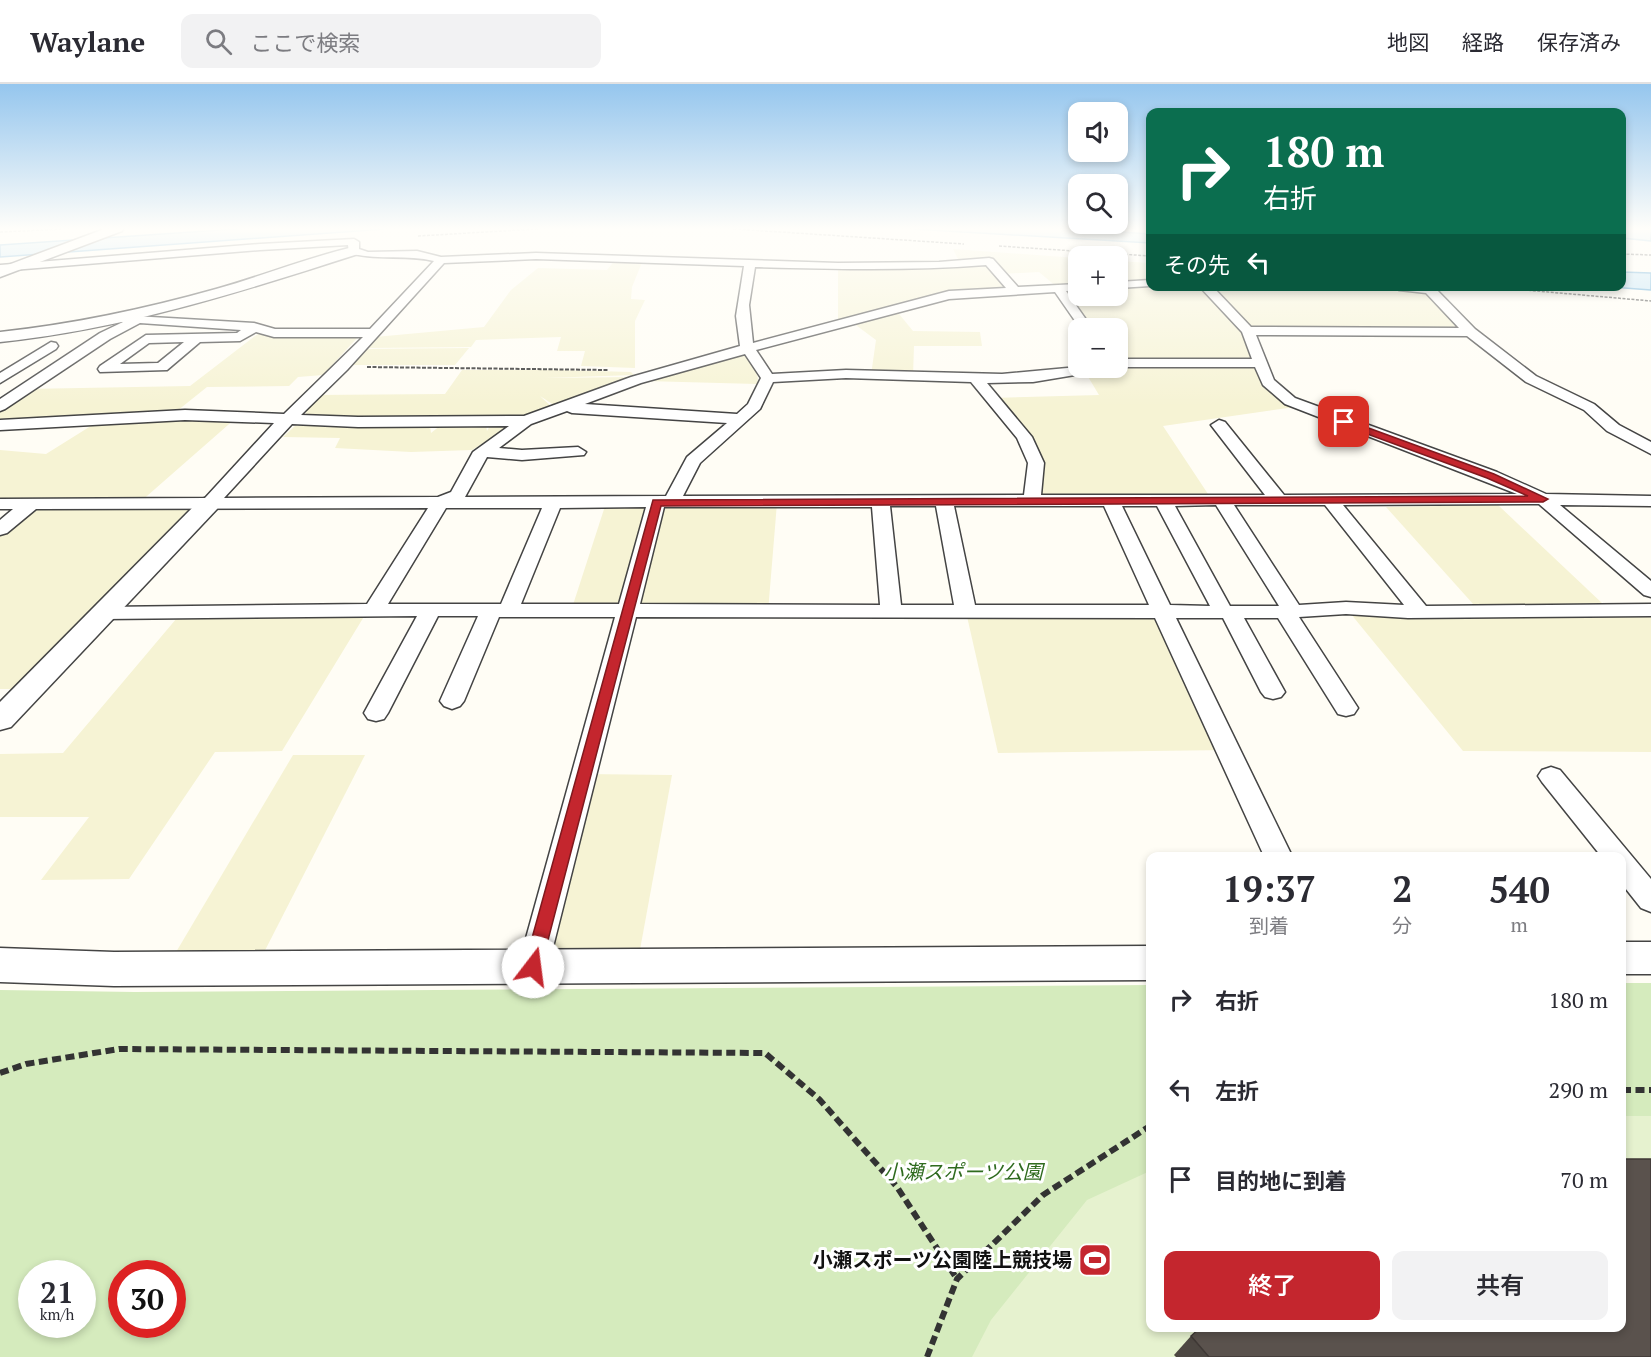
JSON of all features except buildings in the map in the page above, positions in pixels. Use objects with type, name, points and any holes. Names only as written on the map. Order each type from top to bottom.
[{"type":"street","points":[[0,337],[38,333],[121,318],[234,287]]},
{"type":"street","points":[[0,720],[209,504],[266,440],[342,367],[415,287]]},
{"type":"street","points":[[744,287],[743,319],[748,348],[768,378]]},
{"type":"street","points":[[1058,288],[1079,318]]},
{"type":"street","points":[[374,610],[440,503],[458,495],[479,455],[526,421],[636,380],[949,295],[1068,288]]},
{"type":"street","points":[[1210,291],[1248,331],[1268,382],[1290,401],[1491,476],[1543,499],[1651,591]]},
{"type":"street","points":[[1431,291],[1470,332],[1531,379],[1589,407],[1613,428],[1651,449]]},
{"type":"street","points":[[121,318],[254,327],[274,333],[372,333]]},
{"type":"street","points":[[0,406],[105,336],[138,319]]},
{"type":"street","points":[[197,338],[162,368],[105,369],[146,339],[240,337],[254,327]]},
{"type":"street","points":[[1248,331],[1470,332]]},
{"type":"street","points":[[0,379],[51,346]]},
{"type":"street","points":[[1128,363],[1260,363]]},
{"type":"street","points":[[768,378],[846,374],[975,378],[1068,373]]},
{"type":"street","points":[[533,967],[628,612],[664,503],[693,460],[755,406],[768,378]]},
{"type":"street","points":[[975,378],[1024,437],[1036,462],[1032,500]]},
{"type":"street","points":[[566,407],[741,419]]},
{"type":"street","points":[[0,425],[185,415],[405,423],[526,421]]},
{"type":"street","points":[[1219,425],[1279,500]]},
{"type":"street","points":[[483,452],[522,455],[578,452]]},
{"type":"street","points":[[0,504],[1543,499],[1651,501]]},
{"type":"street","points":[[1110,500],[1276,852]]},
{"type":"street","points":[[1163,500],[1273,692]]},
{"type":"street","points":[[1222,500],[1346,708]]},
{"type":"street","points":[[1330,500],[1420,612]]},
{"type":"street","points":[[944,501],[966,612]]},
{"type":"street","points":[[881,502],[891,612]]},
{"type":"street","points":[[452,701],[553,503]]},
{"type":"street","points":[[0,529],[31,504]]},
{"type":"street","points":[[103,613],[374,610],[1289,612],[1346,608],[1420,612],[1651,610]]},
{"type":"street","points":[[376,713],[431,610]]},
{"type":"street","points":[[1551,776],[1613,852]]},
{"type":"street","points":[[1626,869],[1651,900]]},
{"type":"street","points":[[1626,958],[1651,957]]},
{"type":"street","points":[[0,965],[114,969],[1146,963]]},
{"type":"path","points":[[1536,291],[1651,301]]},
{"type":"path","points":[[342,367],[611,370]]},
{"type":"path","points":[[0,1072],[26,1064],[119,1049],[765,1053],[819,1099],[897,1186],[957,1279]]},
{"type":"path","points":[[1626,1090],[1651,1090]]},
{"type":"path","points":[[927,1357],[957,1279],[1043,1195],[1146,1129]]},
{"type":"shaded area","points":[[514,287],[632,287],[631,299],[645,300],[635,321],[635,368],[581,366],[585,351],[557,351],[561,337],[476,340],[471,347],[366,348],[375,337],[484,327]]},
{"type":"shaded area","points":[[838,287],[1012,287],[1014,290],[949,295],[895,309],[913,331],[980,332],[982,346],[914,346],[913,376],[871,375],[876,340],[849,320],[838,323]]},
{"type":"shaded area","points":[[1057,287],[1068,287],[1068,302],[1058,288]]},
{"type":"shaded area","points":[[1128,287],[1146,287],[1146,291],[1431,291],[1470,332],[1249,331],[1268,382],[1302,406],[1163,426],[1212,500],[1032,500],[1036,462],[992,398],[1099,395],[1089,378],[1128,378],[1128,318],[1079,318],[1071,306],[1128,306]]},
{"type":"shaded area","points":[[263,330],[372,333],[357,338],[323,375],[298,377],[289,386],[207,387],[172,415],[236,418],[139,503],[209,504],[30,689],[0,689],[0,529],[30,505],[0,504],[0,450],[46,454],[102,419],[0,425],[0,405],[26,389],[190,386]]},
{"type":"shaded area","points":[[469,348],[455,365],[352,365],[364,349]]},
{"type":"shaded area","points":[[745,354],[751,359],[758,378],[757,384],[645,381]]},
{"type":"shaded area","points":[[462,370],[631,372],[634,375],[544,378],[634,377],[557,407],[540,396],[554,409],[530,416],[364,420],[305,417],[309,400],[313,395],[445,394]]},
{"type":"shaded area","points":[[491,424],[513,425],[472,450],[411,452],[335,448],[340,438],[283,437],[295,426],[430,426],[431,433],[441,425],[486,425],[487,431]]},
{"type":"shaded area","points":[[606,503],[777,503],[768,612],[571,611]]},
{"type":"shaded area","points":[[1498,505],[1603,604],[1474,605],[1386,507]]},
{"type":"shaded area","points":[[1346,608],[1651,610],[1651,752],[1463,751]]},
{"type":"shaded area","points":[[368,610],[282,751],[215,752],[129,879],[41,880],[89,817],[0,817],[0,754],[63,753],[182,612]]},
{"type":"shaded area","points":[[966,612],[1163,612],[1228,750],[998,753]]},
{"type":"shaded area","points":[[293,755],[365,755],[256,968],[166,969]]},
{"type":"shaded area","points":[[584,774],[672,775],[637,966],[533,967]]},
{"type":"green space","name":"小瀬スポーツ公園","points":[[1626,983],[1651,983],[1651,1357],[0,1357],[0,990],[135,992],[1146,985],[1146,1332],[1626,1332]]},
{"type":"green space","name":"小瀬スポーツ公園陸上競技場","points":[[1626,1116],[1651,1116],[1651,1357],[972,1357],[991,1320],[1087,1200],[1146,1173],[1146,1332],[1626,1332]]},
{"type":"water","points":[[1626,287],[1651,287],[1651,290],[1626,288]]},
{"type":"place","name":"小瀬スポーツ公園陸上競技場","points":[[1095,1260]]},
{"type":"route","points":[[533,967],[656,503],[1543,499],[1491,476],[1344,422]]}]
